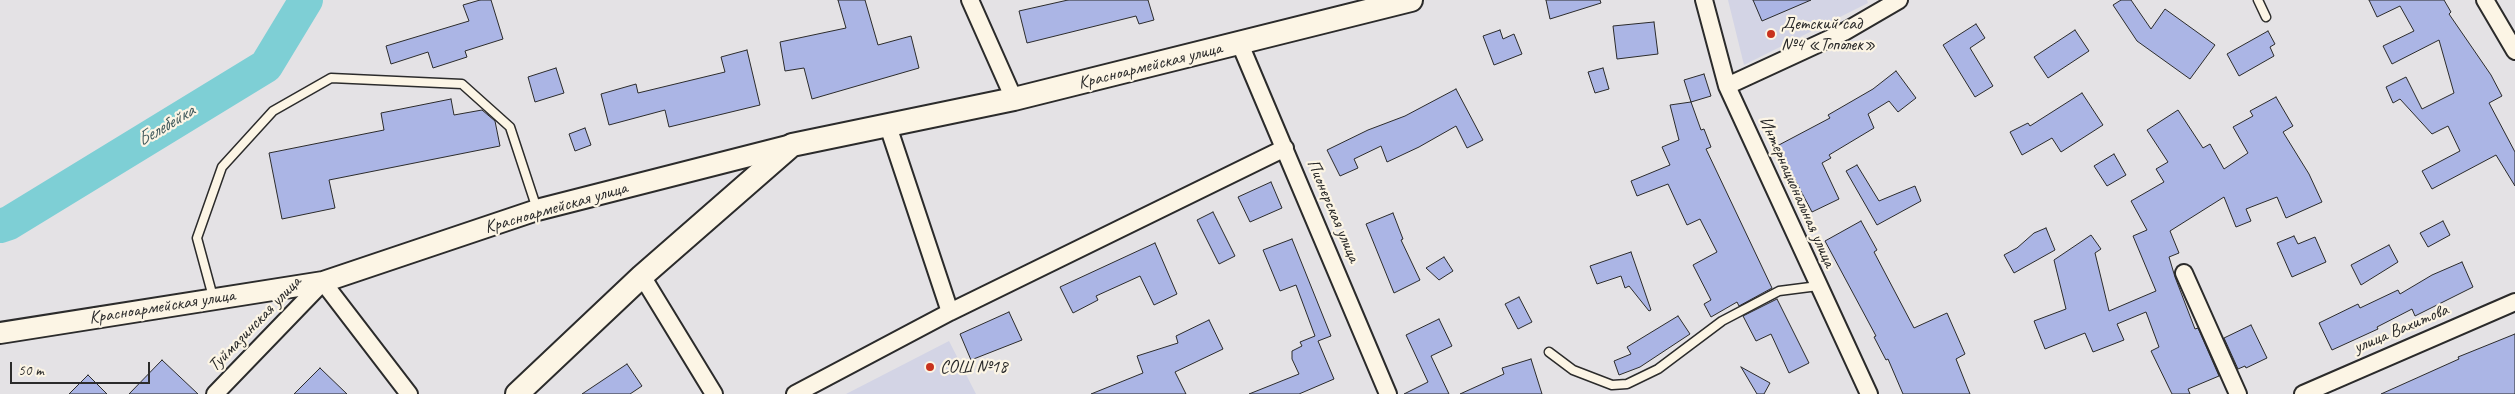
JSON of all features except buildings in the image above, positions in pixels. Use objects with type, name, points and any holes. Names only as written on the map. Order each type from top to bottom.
[{"type":"main road","name":"Красноармейская улица","points":[[517,394],[642,276],[792,145],[1014,99],[1411,0]]},
{"type":"street","points":[[970,0],[1014,99]]},
{"type":"street","name":"Интернациональная улица","points":[[1704,0],[1727,86],[1869,394]]},
{"type":"street","points":[[1727,86],[1844,32],[1899,0]]},
{"type":"street","points":[[2485,0],[2515,51]]},
{"type":"street","name":"Пионерская улица","points":[[1240,44],[1388,394]]},
{"type":"street","points":[[888,126],[950,312]]},
{"type":"street","name":"Красноармейская улица","points":[[0,333],[323,282],[538,210],[792,145]]},
{"type":"street","points":[[795,394],[950,312],[1285,148]]},
{"type":"street","points":[[2184,273],[2238,394]]},
{"type":"street","points":[[642,276],[714,394]]},
{"type":"street","points":[[323,282],[409,394]]},
{"type":"street","name":"Туймазинская улица","points":[[215,394],[323,282]]},
{"type":"street","name":"улица Вахитова","points":[[2302,394],[2515,302]]},
{"type":"lane","points":[[2258,0],[2266,17]]},
{"type":"lane","points":[[213,299],[196,238],[222,167],[273,111],[331,78],[462,84],[510,127],[538,210]]},
{"type":"lane","points":[[1549,352],[1573,370],[1612,385],[1627,384],[1658,369],[1722,321],[1779,291],[1818,286]]},
{"type":"shaded area","name":"Детский сад №4 «Тополек»","points":[[1728,0],[1867,0],[1868,3],[1744,65]]},
{"type":"shaded area","name":"СОШ №18","points":[[949,341],[976,394],[846,394]]},
{"type":"waterway","name":"Белебейка","points":[[0,226],[9,223],[266,66],[306,0]]},
{"type":"place","name":"Детский сад №4 «Тополек»","points":[[1771,34]]},
{"type":"place","name":"СОШ №18","points":[[930,367]]}]
